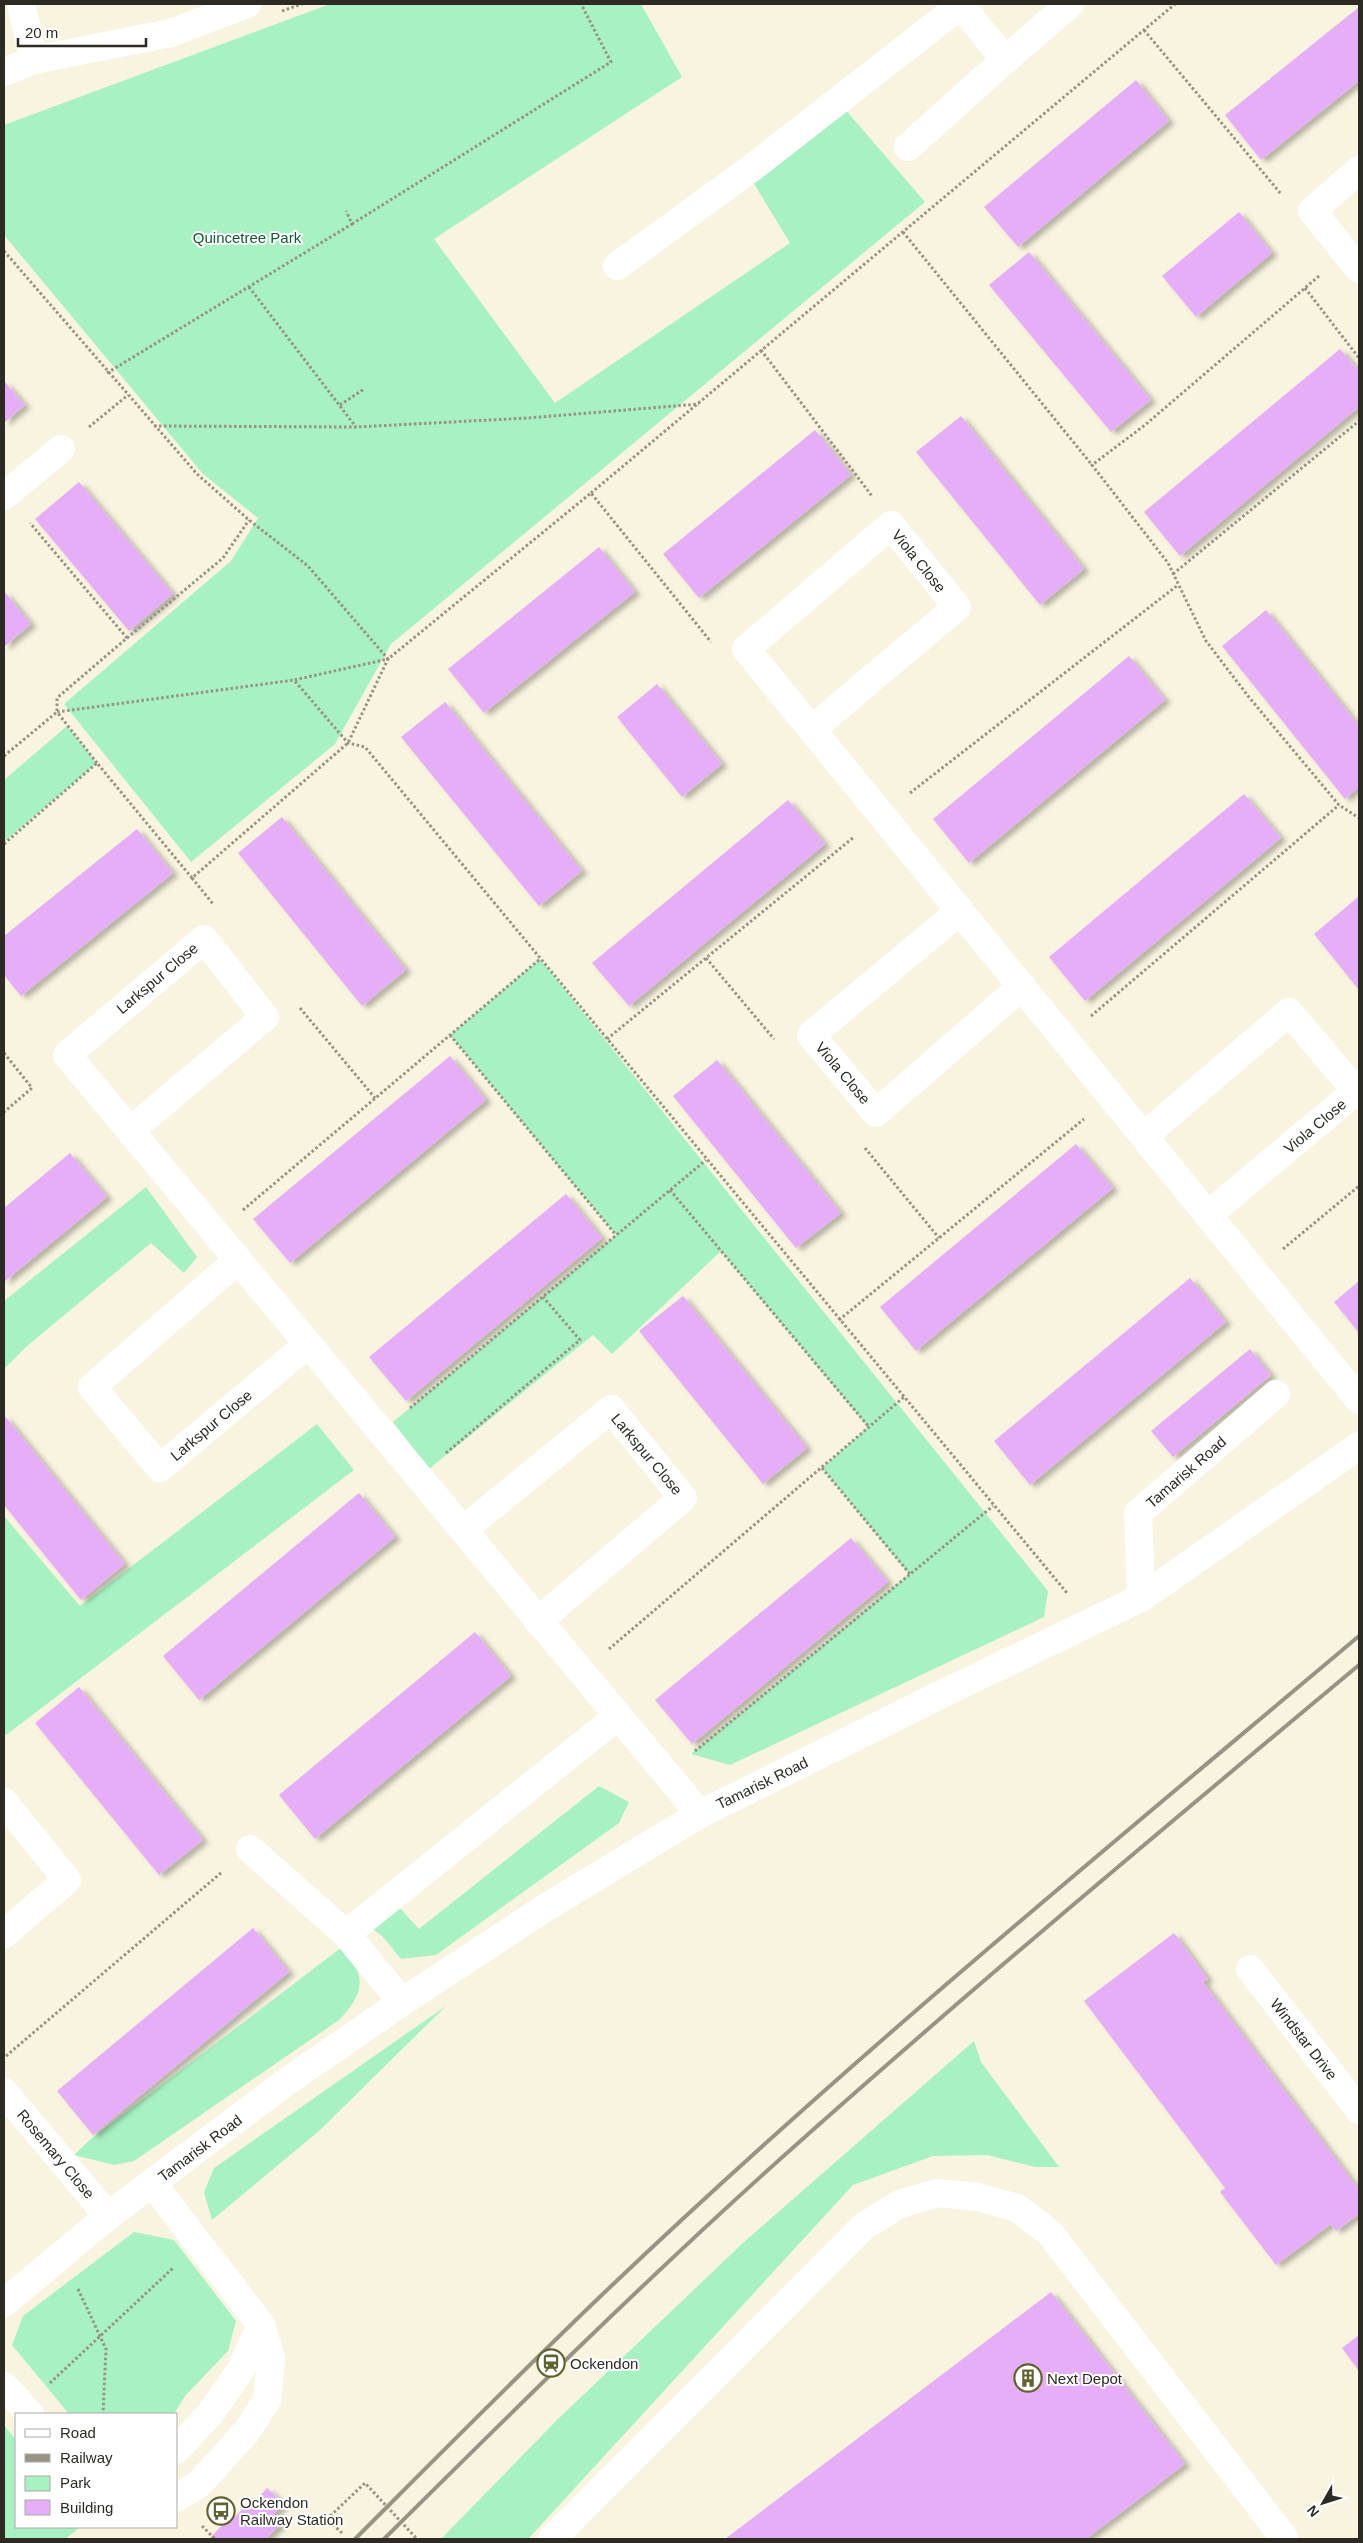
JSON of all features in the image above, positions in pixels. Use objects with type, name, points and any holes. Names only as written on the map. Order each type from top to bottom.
[{"type":"street","points":[[21,4],[34,60]]},
{"type":"street","points":[[4,72],[34,60],[171,33],[247,4]]},
{"type":"street","points":[[908,147],[1070,4]]},
{"type":"street","points":[[617,266],[760,161],[960,5],[1005,60]]},
{"type":"street","points":[[1352,261],[1312,211],[1359,170]]},
{"type":"street","points":[[5,495],[61,449]]},
{"type":"street","name":"Viola Close","points":[[812,729],[957,607],[891,526],[746,648],[1064,1039],[1359,1400]]},
{"type":"street","name":"Viola Close","points":[[960,911],[811,1035],[876,1113],[1022,986]]},
{"type":"street","name":"Larkspur Close","points":[[130,1131],[265,1017],[204,939],[67,1055],[130,1131],[463,1530],[538,1621],[700,1814]]},
{"type":"street","name":"Viola Close","points":[[1144,1136],[1289,1012],[1356,1092],[1208,1215]]},
{"type":"street","name":"Larkspur Close","points":[[238,1260],[92,1387],[160,1468],[308,1344]]},
{"type":"street","name":"Tamarisk Road","points":[[1141,1598],[1138,1512],[1276,1394]]},
{"type":"street","name":"Larkspur Close","points":[[463,1530],[611,1409],[683,1498],[538,1621]]},
{"type":"street","name":"Tamarisk Road","points":[[4,2303],[108,2216],[285,2083],[402,2002],[546,1908],[700,1814],[1141,1598],[1359,1446]]},
{"type":"street","points":[[346,1934],[618,1716]]},
{"type":"street","points":[[4,1802],[67,1880],[4,1934]]},
{"type":"street","points":[[250,1849],[346,1934],[402,2002]]},
{"type":"street","name":"Windstar Drive","points":[[1250,1969],[1359,2110]]},
{"type":"street","name":"Rosemary Close","points":[[4,2092],[108,2216]]},
{"type":"street","points":[[152,2184],[261,2325],[271,2358],[267,2400],[247,2432],[199,2484],[178,2497]]},
{"type":"street","points":[[552,2539],[864,2226],[900,2204],[937,2193],[978,2197],[1018,2208],[1049,2232],[1284,2539]]},
{"type":"street","points":[[178,2448],[210,2414],[240,2371],[261,2325]]},
{"type":"street","points":[[4,2386],[27,2411]]},
{"type":"path","points":[[107,373],[352,224],[611,62],[581,4]]},
{"type":"path","points":[[249,520],[223,558],[57,698],[56,712],[192,878],[348,743],[388,659],[699,404],[1175,4]]},
{"type":"path","points":[[1144,30],[1278,192],[1312,211]]},
{"type":"path","points":[[346,211],[352,224]]},
{"type":"path","points":[[903,232],[1092,465],[1168,563],[1206,641],[1248,696],[1339,805],[1359,818]]},
{"type":"path","points":[[4,251],[107,373],[197,474],[249,520],[308,566],[388,659]]},
{"type":"path","points":[[1092,465],[1145,425],[1305,288],[1352,261]]},
{"type":"path","points":[[250,286],[356,427]]},
{"type":"path","points":[[1305,288],[1359,358]]},
{"type":"path","points":[[761,350],[887,514],[891,526]]},
{"type":"path","points":[[340,405],[364,388]]},
{"type":"path","points":[[61,449],[128,395]]},
{"type":"path","points":[[153,426],[356,427],[528,418],[699,404]]},
{"type":"path","points":[[1173,574],[1359,421]]},
{"type":"path","points":[[591,493],[713,645]]},
{"type":"path","points":[[5,495],[127,638]]},
{"type":"path","points":[[607,1039],[882,815],[1178,585]]},
{"type":"path","points":[[4,756],[56,712],[294,680],[388,659]]},
{"type":"path","points":[[294,680],[348,743],[365,747],[1091,1622]]},
{"type":"path","points":[[4,844],[97,763]]},
{"type":"path","points":[[1064,1039],[1339,805]]},
{"type":"path","points":[[240,1212],[540,959]]},
{"type":"path","points":[[450,1035],[616,1235]]},
{"type":"path","points":[[4,1053],[32,1088],[4,1112]]},
{"type":"path","points":[[839,1320],[1112,1097]]},
{"type":"path","points":[[861,1144],[939,1238]]},
{"type":"path","points":[[402,1402],[408,1410],[706,1160]]},
{"type":"path","points":[[1255,1273],[1359,1186]]},
{"type":"path","points":[[670,1190],[868,1428]]},
{"type":"path","points":[[439,1446],[445,1454],[580,1340],[543,1297]]},
{"type":"path","points":[[606,1652],[904,1397]]},
{"type":"path","points":[[822,1468],[910,1574]]},
{"type":"path","points":[[691,1754],[993,1506]]},
{"type":"path","points":[[4,2058],[250,1849]]},
{"type":"path","points":[[27,2411],[100,2336],[199,2244]]},
{"type":"path","points":[[59,2257],[73,2278],[106,2349],[103,2413]]},
{"type":"path","points":[[342,2533],[327,2519],[365,2484],[417,2539]]},
{"type":"green space","name":"Quincetree Park","points":[[330,4],[641,4],[682,77],[434,239],[555,403],[790,243],[745,169],[837,100],[925,202],[391,644],[335,744],[191,862],[64,704],[231,561],[258,518],[203,474],[4,235],[4,125]]},
{"type":"green space","points":[[67,726],[97,763],[4,842],[4,780]]},
{"type":"green space","points":[[540,959],[1048,1591],[1044,1617],[730,1765],[691,1754],[909,1574],[822,1468],[868,1427],[721,1251],[612,1354],[593,1335],[429,1469],[393,1422],[616,1235],[450,1035]]},
{"type":"green space","points":[[146,1187],[197,1257],[184,1273],[151,1243],[27,1346],[4,1369],[4,1301]]},
{"type":"green space","points":[[317,1424],[354,1470],[6,1735],[4,1732],[4,1516],[80,1606]]},
{"type":"green space","points":[[599,1786],[629,1802],[619,1823],[436,1955],[401,1959],[383,1937],[372,1928],[398,1906],[419,1929]]},
{"type":"green space","points":[[342,1947],[356,1967],[360,1984],[354,2001],[339,2020],[134,2161],[114,2165],[74,2155],[92,2138]]},
{"type":"green space","points":[[446,2006],[319,2131],[212,2220],[204,2192],[214,2168]]},
{"type":"green space","points":[[974,2041],[981,2062],[1059,2167],[1035,2167],[987,2155],[933,2156],[853,2185],[528,2539],[441,2539],[558,2419],[744,2242]]},
{"type":"green space","points":[[134,2232],[174,2240],[236,2321],[228,2351],[185,2396],[175,2413],[68,2413],[12,2345],[23,2316]]},
{"type":"green space","points":[[4,2425],[15,2439],[15,2528],[79,2528],[65,2539],[4,2539]]},
{"type":"building","points":[[1359,7],[1359,81],[1261,160],[1225,115]]},
{"type":"building","points":[[1136,80],[1169,121],[1018,247],[984,207]]},
{"type":"building","points":[[1239,212],[1272,253],[1196,317],[1162,276]]},
{"type":"building","points":[[1029,252],[1151,400],[1111,432],[989,285]]},
{"type":"building","points":[[1340,349],[1359,371],[1359,407],[1180,556],[1144,512]]},
{"type":"building","points":[[4,381],[25,405],[4,423]]},
{"type":"building","points":[[961,416],[1084,569],[1040,605],[916,452]]},
{"type":"building","points":[[815,430],[851,475],[699,598],[663,554]]},
{"type":"building","points":[[79,482],[173,594],[129,631],[35,519]]},
{"type":"building","points":[[599,547],[635,592],[484,713],[448,669]]},
{"type":"building","points":[[4,591],[31,624],[4,647]]},
{"type":"building","points":[[1266,610],[1359,726],[1359,787],[1345,799],[1222,646]]},
{"type":"building","points":[[1129,656],[1165,700],[969,863],[933,819]]},
{"type":"building","points":[[657,684],[722,764],[682,797],[617,717]]},
{"type":"building","points":[[445,702],[582,871],[539,906],[401,737]]},
{"type":"building","points":[[1244,794],[1281,838],[1085,1001],[1049,957]]},
{"type":"building","points":[[788,800],[825,844],[629,1006],[592,963]]},
{"type":"building","points":[[282,817],[406,970],[362,1006],[238,853]]},
{"type":"building","points":[[137,829],[173,873],[21,996],[4,975],[4,936]]},
{"type":"building","points":[[1359,898],[1359,990],[1314,934]]},
{"type":"building","points":[[450,1056],[486,1100],[290,1263],[253,1219]]},
{"type":"building","points":[[717,1060],[841,1213],[796,1248],[673,1096]]},
{"type":"building","points":[[1076,1144],[1113,1188],[916,1351],[880,1307]]},
{"type":"building","points":[[70,1153],[107,1197],[4,1282],[4,1208]]},
{"type":"building","points":[[566,1194],[602,1238],[406,1401],[369,1357]]},
{"type":"building","points":[[1190,1278],[1226,1322],[1030,1485],[994,1441]]},
{"type":"building","points":[[1359,1281],[1359,1333],[1334,1302]]},
{"type":"building","points":[[683,1296],[807,1448],[763,1484],[639,1331]]},
{"type":"building","points":[[1250,1349],[1271,1375],[1173,1457],[1151,1431]]},
{"type":"building","points":[[4,1415],[125,1564],[81,1600],[4,1505]]},
{"type":"building","points":[[359,1493],[395,1537],[199,1700],[163,1656]]},
{"type":"building","points":[[851,1538],[888,1582],[692,1744],[655,1700]]},
{"type":"building","points":[[475,1632],[511,1676],[315,1839],[279,1795]]},
{"type":"building","points":[[79,1687],[203,1840],[159,1875],[35,1723]]},
{"type":"building","points":[[253,1928],[289,1972],[93,2135],[57,2091]]},
{"type":"building","points":[[1174,1933],[1208,1979],[1203,1982],[1359,2190],[1359,2214],[1336,2231],[1331,2224],[1276,2265],[1220,2192],[1225,2188],[1084,2001]]},
{"type":"building","name":"Next Depot","points":[[1051,2292],[1185,2464],[1086,2539],[725,2539]]},
{"type":"building","points":[[1359,2335],[1359,2371],[1342,2348]]},
{"type":"building","points":[[267,2488],[284,2504],[272,2516],[281,2524],[266,2539],[209,2539],[226,2521],[229,2523],[253,2498],[256,2500]]},
{"type":"railway","points":[[355,2539],[606,2291],[790,2122],[883,2039],[1359,1636]]},
{"type":"railway","points":[[384,2539],[628,2300],[778,2161],[994,1972],[1359,1665]]},
{"type":"place","name":"Ockendon","points":[[551,2363]]},
{"type":"place","name":"Next Depot","points":[[1028,2378]]},
{"type":"place","name":"Ockendon Railway Station","points":[[221,2511]]}]
